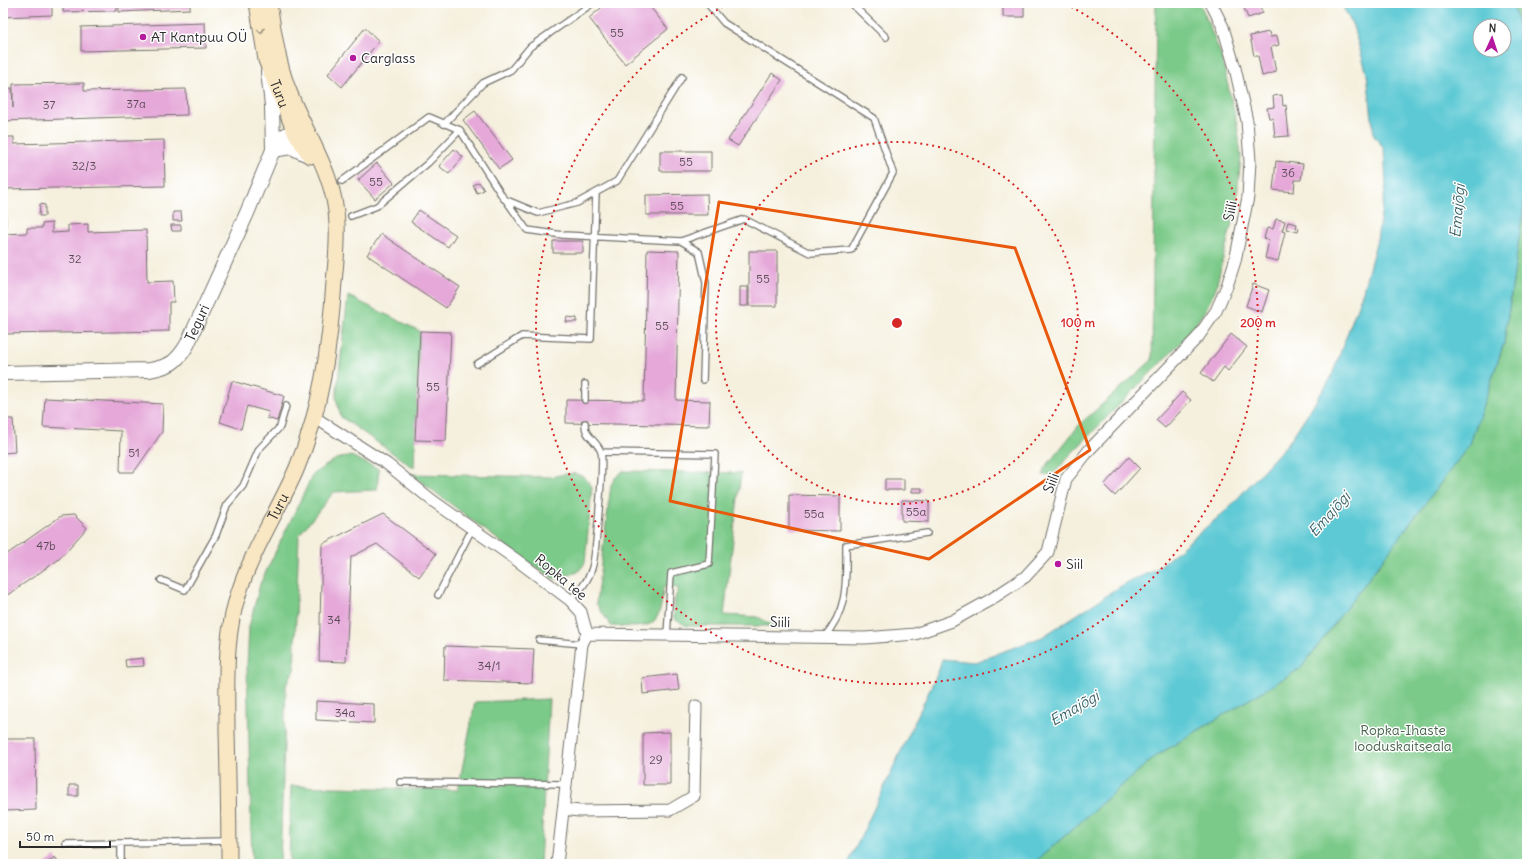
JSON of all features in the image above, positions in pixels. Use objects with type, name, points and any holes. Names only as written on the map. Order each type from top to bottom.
[{"type":"main road","name":"Turu","points":[[256,3],[266,60],[310,156],[325,174]]},
{"type":"main road","name":"Turu","points":[[230,864],[226,665],[230,626],[239,592],[253,557],[296,470],[314,417],[325,362],[333,306],[336,251],[337,222],[332,193],[319,153],[298,128],[289,93],[277,57],[269,3]]},
{"type":"street","name":"Siili","points":[[584,639],[667,636],[865,638],[915,634],[952,621],[990,600],[1025,577],[1048,552],[1066,479],[1090,449],[1198,336],[1216,311],[1227,286],[1235,261],[1248,197],[1250,161],[1247,122],[1235,68],[1223,27],[1211,3]]},
{"type":"street","points":[[266,60],[272,105],[273,150],[291,148],[310,156]]},
{"type":"street","name":"Teguri","points":[[3,373],[150,370],[167,366],[179,358],[188,345],[244,220],[273,150],[279,139],[298,128]]},
{"type":"street","name":"Ropka tee","points":[[314,417],[388,464],[433,501],[570,600],[581,612],[584,639],[565,784],[557,864]]},
{"type":"street","points":[[563,809],[579,812],[670,810],[694,796],[696,706]]},
{"type":"lane","points":[[444,124],[483,83],[511,70],[530,47],[593,3]]},
{"type":"lane","points":[[342,180],[428,117],[460,130],[504,199],[527,230],[594,237],[681,241],[744,219],[810,253],[851,250],[893,173],[874,118],[724,23],[707,3]]},
{"type":"lane","points":[[851,3],[886,37]]},
{"type":"lane","points":[[504,199],[538,213],[577,203],[617,181],[682,77]]},
{"type":"lane","points":[[351,216],[377,206],[428,163],[460,130]]},
{"type":"lane","points":[[476,364],[522,336],[591,339],[596,193]]},
{"type":"lane","points":[[681,241],[699,252],[706,283],[703,380]]},
{"type":"lane","points":[[585,384],[585,400]]},
{"type":"lane","points":[[161,580],[185,590],[216,535],[227,505],[243,486],[258,449],[280,427],[286,406]]},
{"type":"lane","points":[[570,600],[585,586],[592,567],[601,481],[601,452],[585,430],[585,423]]},
{"type":"lane","points":[[601,452],[715,454],[709,564],[671,574],[667,636]]},
{"type":"lane","points":[[438,594],[472,529]]},
{"type":"lane","points":[[824,638],[836,624],[844,604],[846,545],[927,533]]},
{"type":"lane","points":[[539,640],[584,639]]},
{"type":"lane","points":[[400,782],[565,784]]},
{"type":"lane","points":[[66,844],[229,841]]},
{"type":"lane","points":[[121,843],[121,864]]},
{"type":"highlighted area","points":[[719,202],[1015,248],[1090,450],[929,559],[670,501]]},
{"type":"green space","points":[[1156,3],[1200,3],[1221,55],[1238,129],[1241,157],[1236,207],[1215,291],[1206,309],[1188,335],[1057,470],[1051,474],[1043,475],[1044,469],[1080,424],[1152,360]]},
{"type":"green space","points":[[1512,3],[1527,3],[1527,125],[1517,17]]},
{"type":"green space","name":"Ropka-Ihaste looduskaitseala","points":[[1527,142],[1527,864],[1033,864],[1154,757],[1301,668],[1470,444],[1504,343],[1525,198]]},
{"type":"green space","points":[[348,296],[420,331],[414,468],[341,417],[336,398]]},
{"type":"green space","points":[[351,456],[379,469],[377,490],[334,492],[299,535],[294,670],[286,685],[280,864],[252,864],[247,666],[249,627],[260,584],[313,474],[336,459]]},
{"type":"green space","points":[[623,471],[741,473],[724,615],[758,617],[774,626],[687,626],[674,619],[675,598],[679,588],[663,587],[660,612],[656,619],[651,623],[644,626],[635,627],[611,626],[596,603],[611,485],[615,478]]},
{"type":"green space","points":[[411,474],[551,477],[563,474],[574,474],[583,477],[592,487],[585,563],[578,572],[555,579],[525,560]]},
{"type":"green space","points":[[549,699],[540,864],[289,864],[291,786],[458,790],[475,702]]},
{"type":"water","name":"Emajõgi","points":[[1341,3],[1512,3],[1517,17],[1527,125],[1525,198],[1504,343],[1470,444],[1301,668],[1154,757],[1033,864],[848,864],[939,670],[942,659],[975,662],[1042,637],[1126,583],[1155,570],[1228,509],[1289,442],[1331,378],[1363,291],[1377,239],[1386,185],[1384,148],[1374,136],[1367,74],[1353,26]]},
{"type":"building","points":[[3,3],[52,3],[52,15],[3,17]]},
{"type":"building","points":[[63,3],[117,3],[117,11],[63,12]]},
{"type":"building","points":[[119,3],[190,3],[190,9],[119,12]]},
{"type":"building","points":[[294,3],[317,3],[317,4],[294,8]]},
{"type":"building","points":[[607,3],[647,3],[668,29],[625,64],[589,18]]},
{"type":"building","points":[[1242,3],[1258,3],[1263,13],[1248,18]]},
{"type":"building","points":[[1003,4],[1024,5],[1024,17],[1003,17]]},
{"type":"building","name":"AT Kantpuu OÜ","points":[[205,23],[206,48],[81,51],[81,27]]},
{"type":"building","name":"Carglass","points":[[365,28],[379,41],[342,87],[328,74]]},
{"type":"building","points":[[1269,32],[1270,37],[1277,36],[1279,45],[1271,47],[1276,72],[1262,76],[1258,56],[1254,56],[1250,36]]},
{"type":"building","points":[[772,73],[782,80],[738,146],[728,140]]},
{"type":"building","points":[[84,83],[84,91],[186,89],[187,115],[3,121],[3,89],[12,88],[13,108],[13,84]]},
{"type":"building","points":[[1282,95],[1283,106],[1286,105],[1289,136],[1275,137],[1273,118],[1269,118],[1267,108],[1274,107],[1273,96]]},
{"type":"building","points":[[475,111],[512,160],[499,169],[463,120]]},
{"type":"building","points":[[3,137],[14,137],[14,144],[164,140],[165,186],[5,189],[6,226],[3,226]]},
{"type":"building","points":[[454,149],[463,157],[449,174],[439,166]]},
{"type":"building","points":[[660,151],[711,151],[711,171],[660,171]]},
{"type":"building","points":[[1276,161],[1303,164],[1301,180],[1295,180],[1294,192],[1273,190]]},
{"type":"building","points":[[377,163],[394,183],[375,199],[358,180]]},
{"type":"building","points":[[479,182],[484,190],[477,193],[473,185]]},
{"type":"building","points":[[707,194],[708,215],[646,215],[646,195]]},
{"type":"building","points":[[40,204],[45,205],[45,216],[39,216]]},
{"type":"building","points":[[419,210],[456,235],[448,247],[411,222]]},
{"type":"building","points":[[173,212],[181,212],[182,221],[173,221]]},
{"type":"building","points":[[1276,219],[1285,221],[1282,231],[1285,232],[1278,261],[1265,258],[1269,240],[1264,238],[1267,228],[1273,229]]},
{"type":"building","points":[[1288,222],[1297,224],[1296,228],[1299,229],[1298,232],[1286,229]]},
{"type":"building","points":[[52,223],[52,233],[68,232],[68,225],[88,224],[88,232],[146,230],[147,282],[173,281],[174,302],[169,302],[169,331],[3,334],[3,234],[27,233],[27,228],[42,228],[42,224]]},
{"type":"building","points":[[171,225],[181,225],[181,231],[172,231]]},
{"type":"building","points":[[381,234],[460,287],[446,308],[367,255]]},
{"type":"building","points":[[553,241],[583,241],[583,253],[553,253]]},
{"type":"building","points":[[647,250],[679,251],[676,400],[710,401],[709,426],[566,423],[566,400],[644,401]]},
{"type":"building","points":[[749,251],[777,251],[777,306],[749,306]]},
{"type":"building","points":[[1253,284],[1269,290],[1262,312],[1246,306]]},
{"type":"building","points":[[740,287],[748,287],[748,306],[740,306]]},
{"type":"building","points":[[567,317],[577,318],[577,322],[566,322]]},
{"type":"building","points":[[420,331],[451,332],[446,441],[415,440]]},
{"type":"building","points":[[1231,334],[1247,347],[1228,371],[1224,367],[1213,382],[1201,373]]},
{"type":"building","points":[[232,381],[284,396],[277,421],[267,418],[269,412],[247,406],[241,429],[220,422]]},
{"type":"building","points":[[1182,392],[1191,400],[1165,428],[1156,420]]},
{"type":"building","points":[[45,398],[163,404],[162,432],[134,472],[120,472],[121,431],[43,427]]},
{"type":"building","points":[[3,419],[13,419],[15,452],[3,453]]},
{"type":"building","points":[[1129,457],[1140,468],[1115,496],[1104,485]]},
{"type":"building","points":[[885,479],[904,479],[904,490],[885,490]]},
{"type":"building","points":[[912,488],[922,488],[922,492],[912,492]]},
{"type":"building","points":[[789,495],[840,496],[840,531],[789,530]]},
{"type":"building","points":[[902,500],[929,501],[929,522],[902,521]]},
{"type":"building","points":[[383,514],[436,554],[419,577],[377,544],[351,557],[346,662],[319,661],[322,544]]},
{"type":"building","points":[[74,515],[87,528],[58,560],[3,598],[3,557],[61,516]]},
{"type":"building","points":[[445,646],[534,649],[532,683],[444,680]]},
{"type":"building","points":[[143,658],[144,666],[126,667],[125,660]]},
{"type":"building","points":[[677,674],[679,690],[643,694],[642,678]]},
{"type":"building","points":[[316,701],[374,704],[374,723],[316,720]]},
{"type":"building","points":[[670,732],[670,785],[643,785],[643,733]]},
{"type":"building","points":[[3,739],[35,739],[36,810],[3,811]]},
{"type":"building","points":[[69,785],[78,785],[78,796],[69,796]]},
{"type":"building","points":[[55,857],[60,864],[45,864]]},
{"type":"place","name":"AT Kantpuu OÜ","points":[[143,37]]},
{"type":"place","name":"Carglass","points":[[353,58]]},
{"type":"place","name":"Siil","points":[[1058,564]]}]
